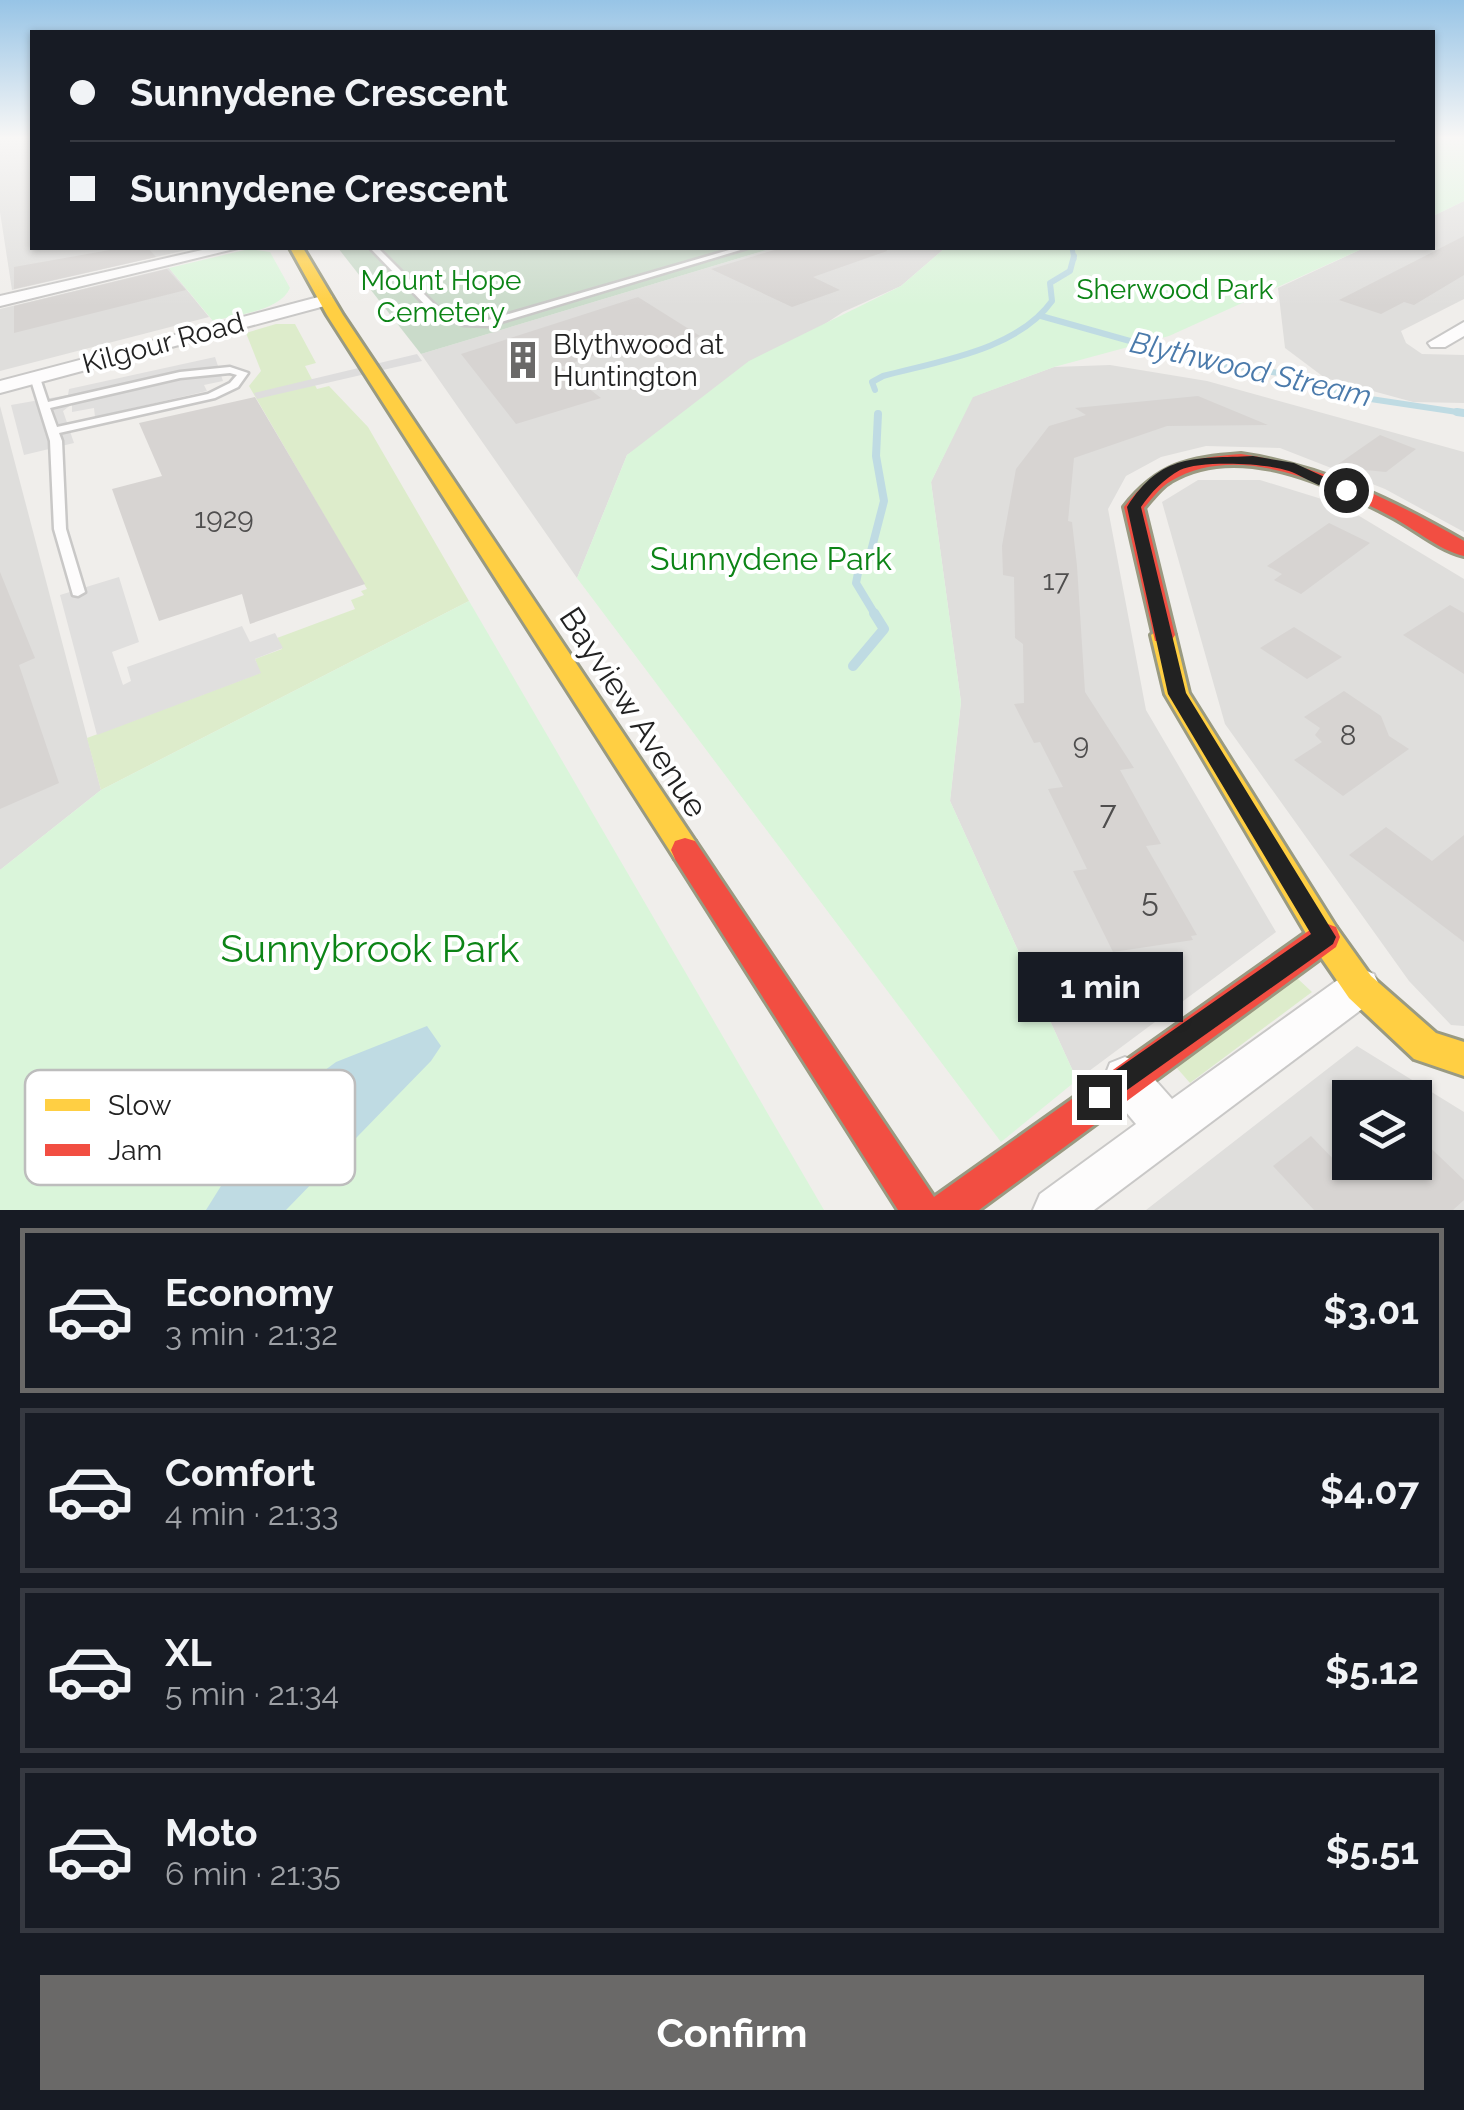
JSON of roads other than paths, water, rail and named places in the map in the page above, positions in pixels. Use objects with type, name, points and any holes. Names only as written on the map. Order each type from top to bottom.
[{"type":"main road","name":"Bayview Avenue","points":[[297,250],[326,300],[920,1210]]},
{"type":"main road","points":[[1464,550],[1404,512],[1289,466],[1253,460],[1180,464],[1146,488],[1134,507],[1177,694],[1360,988],[1426,1047],[1464,1059]]},
{"type":"main road","points":[[947,1210],[1325,937]]},
{"type":"street","points":[[0,301],[221,250]]},
{"type":"street","name":"Kilgour Road","points":[[0,386],[326,300]]},
{"type":"street","points":[[1438,343],[1464,328]]},
{"type":"street","points":[[1056,1210],[1360,988]]},
{"type":"street","points":[[1125,1078],[1168,1128]]},
{"type":"lane","points":[[376,250],[446,318],[488,323],[736,250]]},
{"type":"lane","points":[[44,406],[208,370],[236,368],[244,373],[234,384],[211,396],[52,431]]},
{"type":"lane","points":[[35,378],[52,431],[59,470],[60,529],[78,592]]},
{"type":"water","points":[[427,1026],[441,1046],[355,1139],[355,1070],[325,1070],[336,1062]]},
{"type":"water","points":[[310,1185],[286,1210],[206,1210],[221,1186]]},
{"type":"waterway","points":[[1072,250],[1074,257]]},
{"type":"waterway","points":[[875,390],[872,382],[883,376],[952,359],[1019,331],[1052,301],[1050,283],[1070,271],[1074,257]]},
{"type":"waterway","name":"Blythwood Stream","points":[[1041,316],[1201,361],[1292,375],[1344,395],[1464,413],[1457,412]]},
{"type":"waterway","points":[[876,616],[856,583],[859,568],[869,559],[884,501],[876,456],[878,414]]},
{"type":"waterway","points":[[853,666],[884,629],[874,613]]},
{"type":"place","name":"Blythwood at Huntington","points":[[523,360]]},
{"type":"park label","name":"Sherwood Park","points":[[1175,289]]},
{"type":"park label","name":"Mount Hope Cemetery","points":[[441,296]]},
{"type":"park label","name":"Sunnydene Park","points":[[771,558]]},
{"type":"park label","name":"Sunnybrook Park","points":[[370,948]]}]
